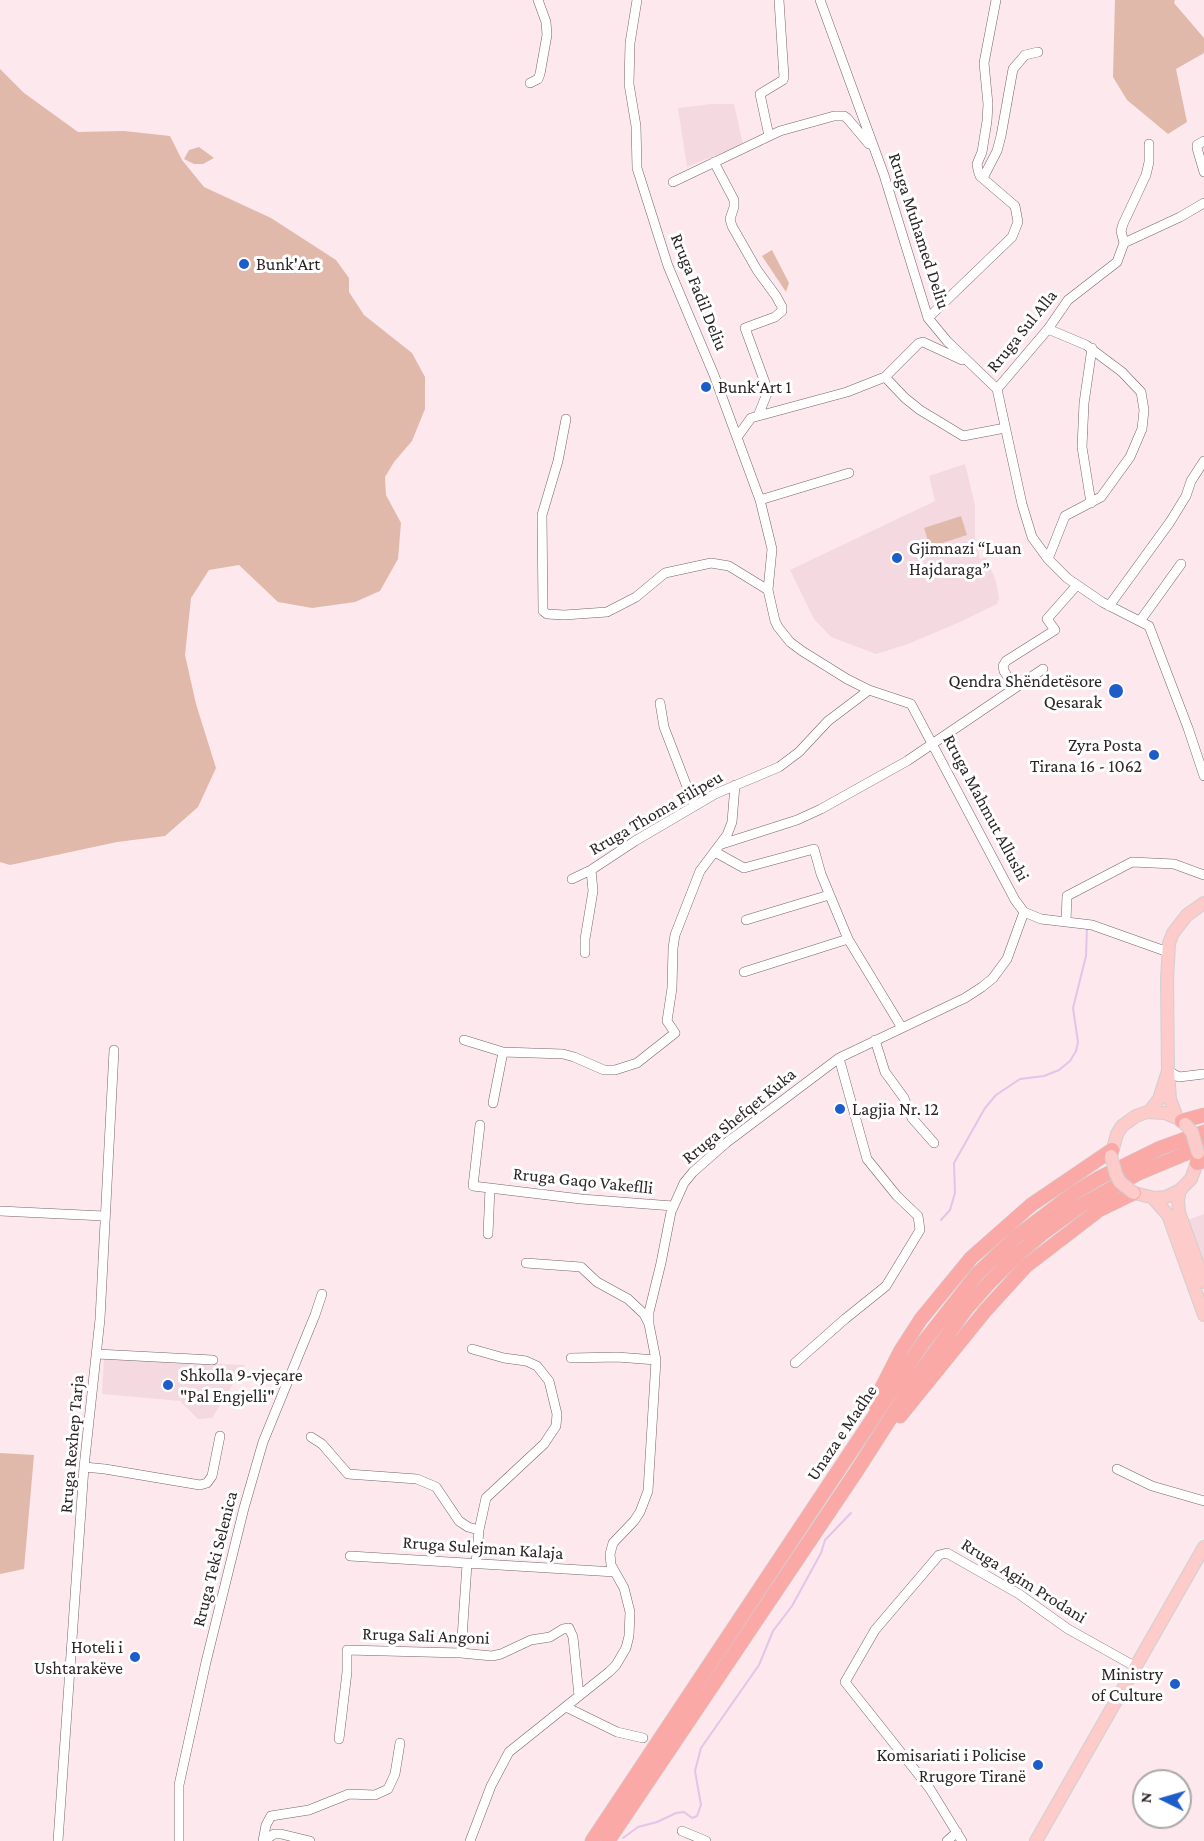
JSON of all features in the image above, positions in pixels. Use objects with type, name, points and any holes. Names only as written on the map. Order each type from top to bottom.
[{"type":"highway","points":[[1181,1121],[1204,1115]]},
{"type":"highway","name":"Unaza e Madhe","points":[[608,1841],[845,1461],[936,1324],[977,1274],[1016,1237],[1051,1209],[1099,1178],[1160,1148],[1204,1132]]},
{"type":"highway","name":"Unaza e Madhe","points":[[592,1841],[856,1472],[934,1351],[989,1283],[1043,1233],[1106,1190],[1168,1160],[1204,1146]]},
{"type":"highway","points":[[845,1461],[901,1350],[944,1288],[978,1251],[1031,1205],[1111,1153]]},
{"type":"highway","points":[[856,1472],[985,1311],[1026,1266],[1099,1210],[1134,1193]]},
{"type":"highway","points":[[584,1841],[700,1668],[719,1661],[724,1679],[617,1841]]},
{"type":"main road","points":[[1181,1121],[1165,1113],[1149,1112],[1136,1116],[1122,1126],[1111,1153],[1120,1182],[1134,1193],[1154,1198],[1166,1197],[1180,1190],[1191,1179],[1201,1162],[1196,1142],[1181,1121],[1170,1099],[1168,952],[1173,933],[1180,923],[1204,903]]},
{"type":"main road","points":[[1149,1112],[1159,1099],[1168,1067]]},
{"type":"main road","points":[[1180,1190],[1179,1212],[1204,1282]]},
{"type":"main road","points":[[1154,1198],[1167,1215],[1204,1315]]},
{"type":"main road","points":[[1036,1841],[1204,1547]]},
{"type":"main road","points":[[1046,1841],[1204,1563]]},
{"type":"street","points":[[530,82],[538,80],[547,35],[546,22],[538,0]]},
{"type":"street","name":"Rruga Fadil Deliu","points":[[637,0],[630,43],[629,84],[636,126],[637,168],[668,266],[738,436],[760,500],[772,549],[768,590]]},
{"type":"street","points":[[769,136],[759,94],[784,77],[779,0]]},
{"type":"street","name":"Rruga Muhamed Deliu","points":[[820,0],[876,153],[928,318],[947,341],[997,388]]},
{"type":"street","points":[[928,318],[1004,246],[1016,230],[1018,213],[1015,206],[978,174],[977,164],[986,138],[988,112],[984,63],[996,0]]},
{"type":"street","points":[[983,178],[997,151],[1013,69],[1018,60],[1025,55],[1038,52]]},
{"type":"street","points":[[673,182],[769,136],[834,116],[844,116],[859,130],[876,153]]},
{"type":"street","points":[[1204,141],[1197,145],[1197,148],[1204,172]]},
{"type":"street","name":"Rruga Sul Alla","points":[[997,388],[1048,329],[1068,300],[1117,262],[1124,243],[1121,231],[1146,175],[1149,144]]},
{"type":"street","points":[[714,162],[734,200],[730,219],[732,226],[757,270],[782,307],[782,311],[775,317],[745,328],[768,391],[758,416]]},
{"type":"street","points":[[1124,243],[1204,203]]},
{"type":"street","points":[[1048,329],[1092,348],[1141,392],[1144,410],[1142,429],[1130,457],[1101,497],[1065,516],[1048,559]]},
{"type":"street","points":[[738,436],[748,421],[758,416],[847,392],[885,377],[915,346],[923,342],[970,363]]},
{"type":"street","points":[[1091,503],[1082,447],[1084,403],[1092,348]]},
{"type":"street","points":[[885,377],[895,389],[920,410],[963,436],[1005,428]]},
{"type":"street","points":[[997,388],[1022,504],[1032,537],[1048,559],[1077,585],[1108,606],[1140,621],[1152,630],[1204,776]]},
{"type":"street","points":[[566,419],[558,461],[542,515],[543,611],[547,614],[564,615],[607,612],[636,597],[665,573],[711,562],[729,566],[768,590]]},
{"type":"street","points":[[1108,606],[1170,522],[1204,461]]},
{"type":"street","points":[[760,500],[849,473]]},
{"type":"street","points":[[1140,621],[1181,564]]},
{"type":"street","points":[[1015,688],[1004,671],[1003,666],[1006,661],[1055,630],[1047,619],[1077,585]]},
{"type":"street","name":"Rruga Mahmut Allushi","points":[[768,590],[775,621],[783,635],[802,651],[836,673],[869,690],[912,704],[1019,907],[1024,912]]},
{"type":"street","points":[[718,848],[797,820],[899,766],[1043,669]]},
{"type":"street","name":"Rruga Thoma Filipeu","points":[[572,879],[591,870],[694,806],[784,764],[799,752],[828,721],[869,690]]},
{"type":"street","points":[[660,703],[664,727],[694,806]]},
{"type":"street","points":[[464,1040],[503,1052],[562,1054],[604,1070],[615,1070],[637,1063],[675,1033],[668,1022],[675,935],[700,871],[718,848],[732,822],[735,785]]},
{"type":"street","points":[[718,848],[744,867],[814,849],[829,895],[848,939],[902,1028]]},
{"type":"street","points":[[1066,921],[1067,897],[1132,862],[1174,864],[1204,875]]},
{"type":"street","points":[[585,953],[585,939],[592,904],[591,870]]},
{"type":"street","points":[[746,921],[829,895]]},
{"type":"street","points":[[1024,912],[1041,920],[1092,925],[1168,952]]},
{"type":"street","name":"Rruga Shefqet Kuka","points":[[470,1841],[497,1773],[509,1752],[616,1665],[626,1648],[630,1612],[624,1588],[610,1559],[611,1548],[634,1521],[644,1504],[648,1491],[656,1360],[649,1324],[667,1226],[684,1183],[708,1158],[839,1058],[965,998],[993,978],[1007,959],[1024,912]]},
{"type":"street","points":[[744,972],[848,939]]},
{"type":"street","points":[[875,1040],[885,1072],[904,1098],[912,1118],[934,1143]]},
{"type":"street","name":"Rruga Rexhep Tarja","points":[[58,1841],[84,1467],[97,1354],[114,1050]]},
{"type":"street","points":[[493,1103],[503,1052]]},
{"type":"street","points":[[795,1363],[886,1286],[920,1230],[918,1216],[872,1167],[863,1149],[839,1058]]},
{"type":"street","points":[[1168,1067],[1179,1077],[1204,1074]]},
{"type":"street","name":"Rruga Gaqo Vakeflli","points":[[480,1125],[473,1186],[581,1199],[673,1206]]},
{"type":"street","name":"Rruga Gaqo Vakeflli","points":[[488,1234],[490,1188]]},
{"type":"street","points":[[0,1211],[104,1216]]},
{"type":"street","points":[[526,1263],[581,1267],[597,1282],[636,1305],[649,1324]]},
{"type":"street","name":"Rruga Teki Selenica","points":[[179,1841],[178,1800],[184,1762],[244,1508],[263,1442],[315,1315],[321,1294]]},
{"type":"street","points":[[461,1653],[471,1564],[486,1498],[544,1444],[556,1426],[557,1414],[549,1381],[537,1366],[526,1361],[472,1350]]},
{"type":"street","points":[[97,1354],[213,1360]]},
{"type":"street","points":[[571,1358],[617,1357],[656,1360]]},
{"type":"street","points":[[84,1467],[200,1485],[207,1483],[212,1476],[220,1436]]},
{"type":"street","points":[[311,1437],[322,1444],[348,1474],[417,1479],[436,1486],[459,1521],[479,1530]]},
{"type":"street","points":[[1117,1469],[1152,1486],[1204,1501]]},
{"type":"street","name":"Rruga Agim Prodani","points":[[960,1836],[917,1772],[845,1682],[874,1630],[939,1555],[944,1552],[1019,1594],[1068,1629],[1136,1667]]},
{"type":"street","name":"Rruga Sulejman Kalaja","points":[[350,1556],[615,1572]]},
{"type":"street","name":"Rruga Sali Angoni","points":[[339,1738],[347,1672],[347,1650],[492,1656],[531,1640],[550,1637],[562,1629],[569,1628],[573,1637],[579,1696]]},
{"type":"street","points":[[566,1707],[617,1732],[643,1738]]},
{"type":"street","points":[[264,1841],[266,1825],[271,1816],[309,1810],[349,1794],[375,1795],[388,1789],[395,1774],[400,1743]]},
{"type":"street","points":[[682,1831],[706,1841]]},
{"type":"street","points":[[264,1841],[274,1834],[310,1841]]},
{"type":"street","points":[[946,1841],[960,1836]]},
{"type":"shaded area","points":[[1115,0],[1175,0],[1174,3],[1204,38],[1204,53],[1176,69],[1187,122],[1168,134],[1127,100],[1113,77]]},
{"type":"shaded area","points":[[0,69],[24,93],[78,132],[124,131],[170,136],[182,160],[204,187],[271,218],[336,260],[349,278],[349,292],[364,315],[412,353],[425,377],[425,409],[412,441],[394,462],[385,477],[386,495],[401,523],[398,559],[380,591],[355,602],[312,608],[278,602],[239,565],[209,570],[191,598],[185,655],[196,704],[216,768],[198,807],[165,836],[117,842],[10,865],[0,862]]},
{"type":"shaded area","points":[[734,104],[743,144],[687,167],[678,108]]},
{"type":"shaded area","points":[[199,147],[214,158],[203,164],[194,164],[184,159],[189,150]]},
{"type":"shaded area","points":[[772,250],[789,283],[786,292],[762,256]]},
{"type":"shaded area","name":"Gjimnazi “Luan Hajdaraga”","points":[[965,464],[975,505],[975,538],[980,559],[986,557],[996,581],[999,598],[997,604],[908,644],[876,654],[831,637],[814,619],[790,570],[935,501],[929,476]]},
{"type":"shaded area","points":[[961,516],[967,535],[930,547],[924,528]]},
{"type":"shaded area","points":[[1204,1214],[1204,1266],[1188,1220]]},
{"type":"shaded area","name":"Shkolla 9-vjeçare \"Pal Engjelli\"","points":[[104,1358],[245,1365],[212,1418],[198,1419],[180,1401],[102,1394]]},
{"type":"shaded area","points":[[0,1453],[34,1455],[24,1569],[0,1574]]},
{"type":"waterway","points":[[941,1220],[950,1210],[955,1193],[954,1163],[985,1108],[996,1095],[1020,1079],[1044,1076],[1059,1070],[1070,1061],[1076,1051],[1078,1042],[1073,1008],[1086,956],[1087,926]]},
{"type":"waterway","points":[[623,1838],[638,1827],[657,1822],[676,1813],[684,1812],[692,1818],[697,1816],[701,1805],[695,1771],[701,1748],[759,1665],[773,1631],[792,1606],[821,1553],[825,1540],[851,1513]]},
{"type":"place","name":"Bunk'Art","points":[[244,264]]},
{"type":"place","name":"Bunk‘Art 1","points":[[706,387]]},
{"type":"place","name":"Gjimnazi “Luan Hajdaraga”","points":[[897,558]]},
{"type":"place","name":"Qendra Shëndetësore Qesarak","points":[[1116,691]]},
{"type":"place","name":"Zyra Posta Tirana 16 - 1062","points":[[1154,755]]},
{"type":"place","name":"Lagjia Nr. 12","points":[[840,1109]]},
{"type":"place","name":"Shkolla 9-vjeçare \"Pal Engjelli\"","points":[[168,1385]]},
{"type":"place","name":"Hoteli i Ushtarakëve","points":[[135,1657]]},
{"type":"place","name":"Ministry of Culture","points":[[1175,1684]]},
{"type":"place","name":"Komisariati i Policise Rrugore Tiranë","points":[[1038,1765]]}]
